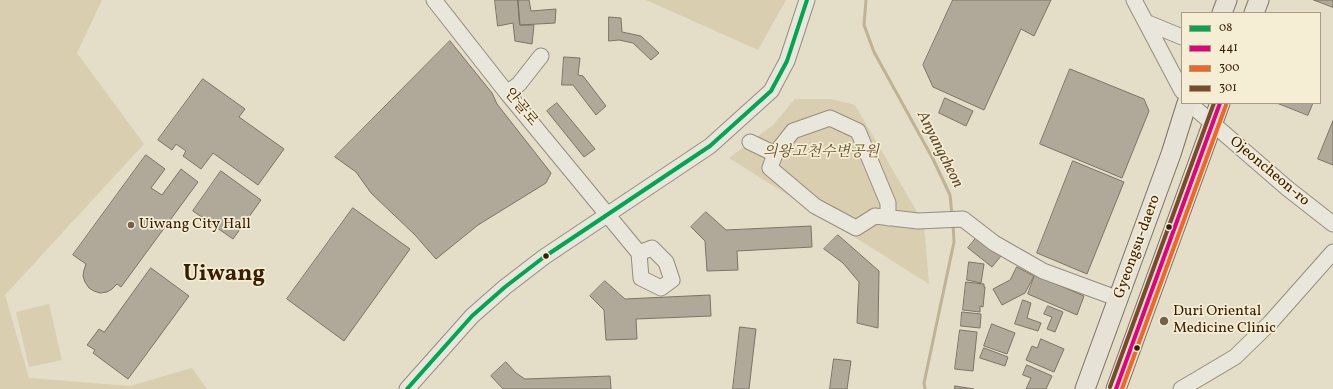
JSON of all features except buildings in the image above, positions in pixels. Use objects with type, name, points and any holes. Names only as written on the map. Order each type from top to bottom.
[{"type":"main road","points":[[1222,12],[1226,0]]},
{"type":"main road","points":[[1254,12],[1259,0]]},
{"type":"main road","name":"Gyeongsu-daero","points":[[1085,389],[1119,299],[1188,104]]},
{"type":"main road","name":"Gyeongsu-daero","points":[[1116,389],[1220,104]]},
{"type":"street","name":"안골로","points":[[434,0],[507,93],[639,253]]},
{"type":"street","points":[[407,389],[472,316],[505,287],[544,257],[608,216],[710,146],[771,91],[787,61],[807,0]]},
{"type":"street","points":[[1134,0],[1148,23],[1181,89]]},
{"type":"street","points":[[1148,23],[1181,37]]},
{"type":"street","points":[[507,93],[519,84],[541,56]]},
{"type":"street","name":"Ojeoncheon-ro","points":[[1189,104],[1287,188],[1333,224]]},
{"type":"street","points":[[888,218],[888,203],[858,131],[830,118],[794,130],[775,154],[770,168],[815,206],[856,228],[875,216],[888,218],[918,221],[963,219],[994,243],[1043,271],[1119,299]]},
{"type":"street","points":[[750,142],[775,154]]},
{"type":"street","points":[[1181,389],[1235,357],[1270,323],[1333,252]]},
{"type":"green space","points":[[0,0],[102,0],[77,53],[144,144],[5,295],[29,378],[130,386],[192,368],[207,389],[0,389]]},
{"type":"green space","points":[[646,0],[786,0],[758,50]]},
{"type":"green space","name":"의왕고천수변공원","points":[[795,99],[831,99],[855,105],[924,224],[929,284],[729,158],[773,125]]},
{"type":"green space","points":[[49,304],[62,360],[29,367],[16,312]]},
{"type":"waterway","name":"Anyangcheon","points":[[866,0],[864,25],[874,52],[933,159],[950,195],[952,215]]},
{"type":"waterway","name":"Anyangcheon","points":[[925,389],[924,383],[954,242],[953,224]]},
{"type":"transit line","name":"08","points":[[407,389],[472,316],[505,287],[544,257],[710,146],[771,91],[787,61],[807,0]]},
{"type":"transit line","name":"301","points":[[1110,387],[1214,104]]},
{"type":"transit line","name":"441","points":[[1116,389],[1220,104]]},
{"type":"transit line","name":"300","points":[[1122,389],[1226,105]]},
{"type":"place","name":"Uiwang City Hall","points":[[131,225]]},
{"type":"place","name":"Duri Oriental Medicine Clinic","points":[[1164,321]]},
{"type":"district","name":"Uiwang","points":[[224,276]]}]
